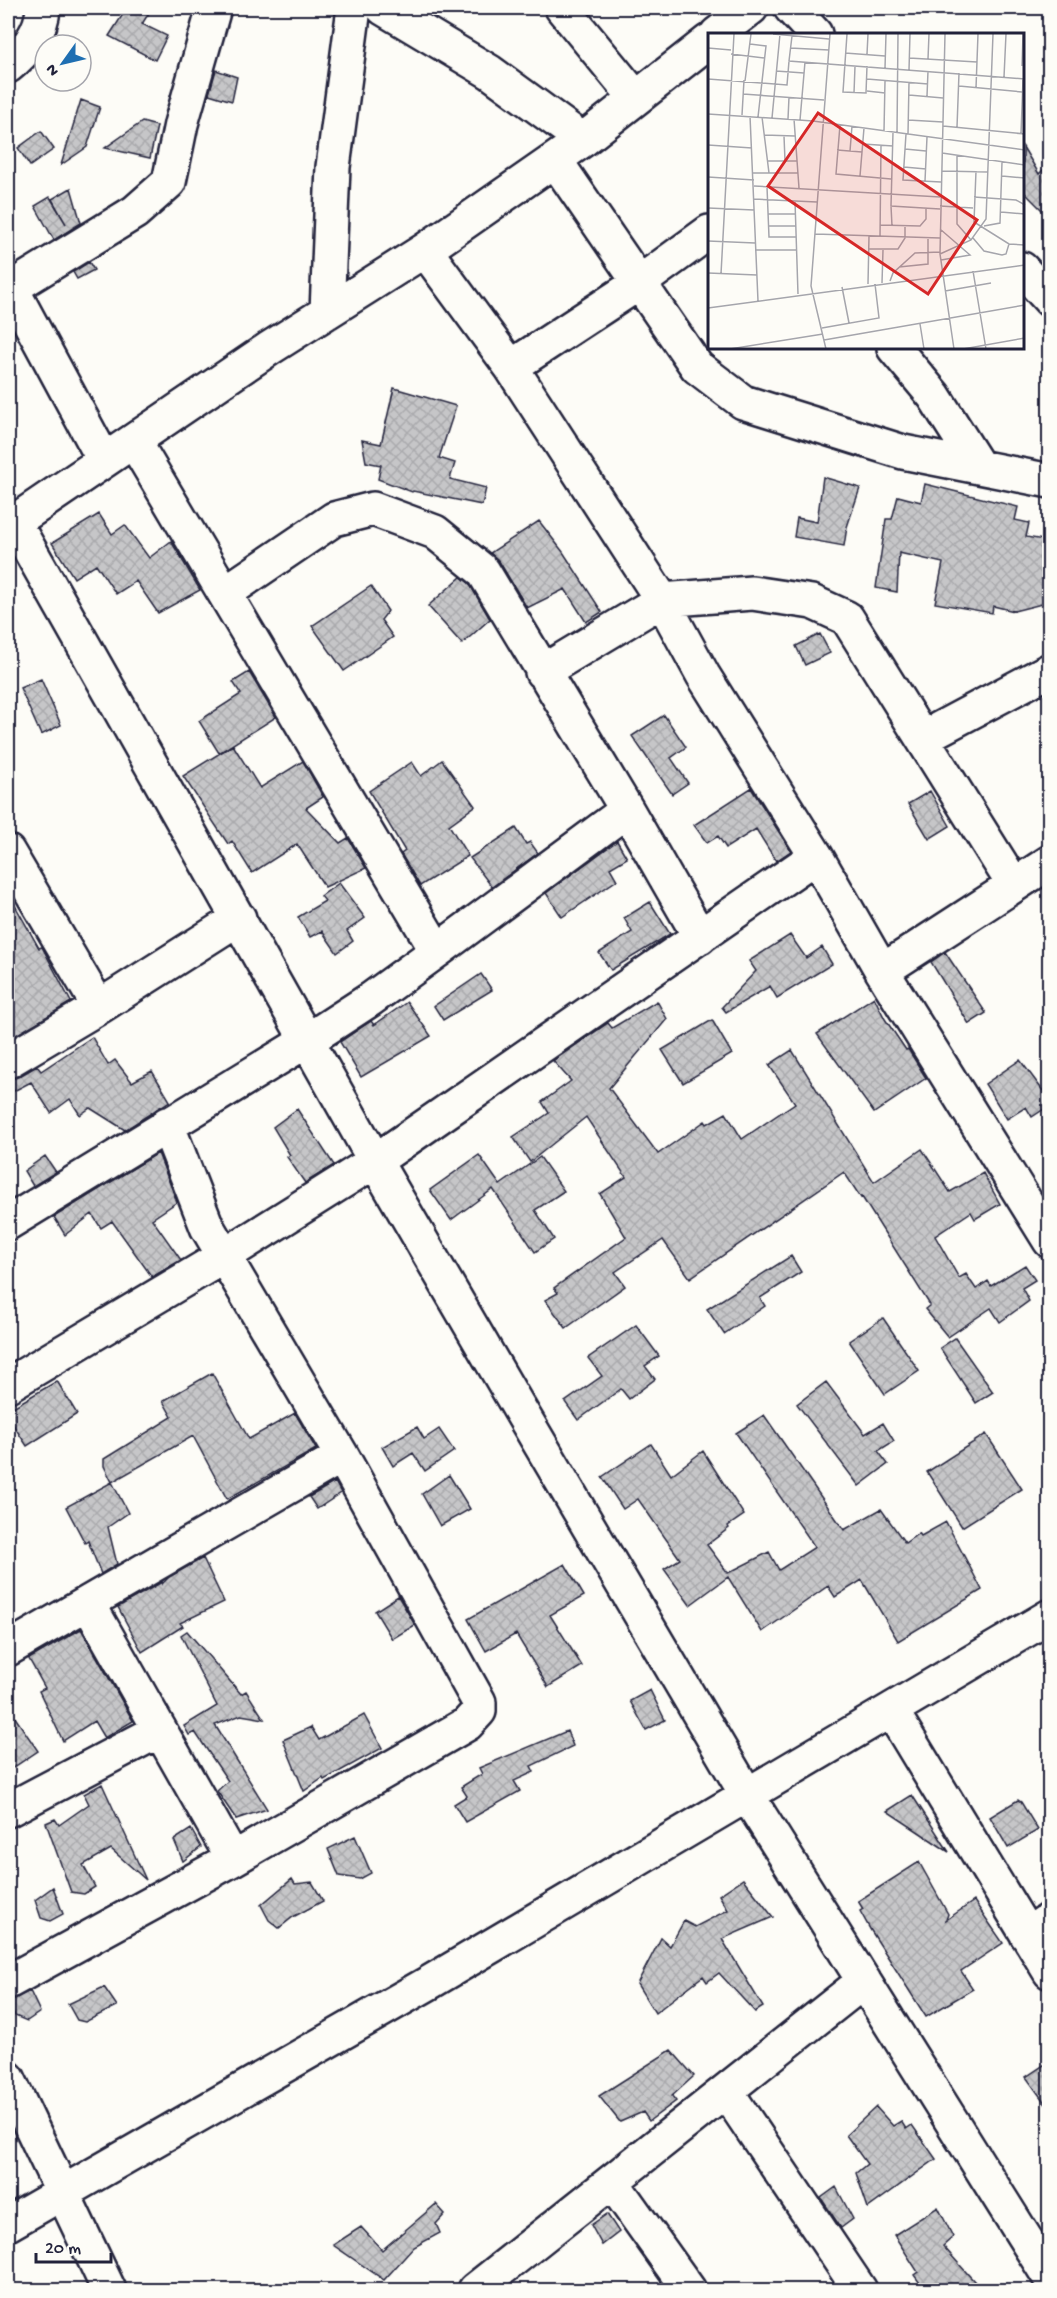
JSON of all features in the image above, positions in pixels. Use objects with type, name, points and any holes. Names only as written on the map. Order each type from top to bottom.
[{"type":"street","points":[[8,66],[21,56],[42,21],[43,8]]},
{"type":"street","points":[[104,460],[9,287],[135,212],[169,182],[181,124],[214,8]]},
{"type":"street","points":[[327,312],[333,167],[354,8]]},
{"type":"street","points":[[383,8],[490,72],[583,140]]},
{"type":"street","points":[[562,8],[636,99]]},
{"type":"street","points":[[718,33],[751,8]]},
{"type":"street","points":[[792,8],[814,33]]},
{"type":"street","points":[[708,42],[583,140],[425,250],[327,312],[11,524],[239,918],[375,1161],[747,1795],[1050,2278]]},
{"type":"street","points":[[555,160],[697,367],[743,402],[903,452],[1050,481]]},
{"type":"street","points":[[512,368],[639,283],[708,233]]},
{"type":"street","points":[[425,250],[512,368],[662,600],[703,675],[1050,1241]]},
{"type":"street","points":[[1024,270],[1050,300]]},
{"type":"street","points":[[896,350],[934,396],[980,467]]},
{"type":"street","points":[[134,441],[437,951]]},
{"type":"street","points":[[225,593],[334,519],[373,509],[435,532],[483,571],[627,810],[700,937]]},
{"type":"street","points":[[542,672],[662,600],[752,593],[812,602],[847,618],[1014,885]]},
{"type":"street","points":[[922,738],[1050,670]]},
{"type":"street","points":[[8,1223],[308,1040],[371,999],[627,810]]},
{"type":"street","points":[[8,852],[99,1007]]},
{"type":"street","points":[[8,1385],[224,1256],[375,1161],[816,856]]},
{"type":"street","points":[[882,970],[1050,862]]},
{"type":"street","points":[[8,1061],[99,1007],[239,918]]},
{"type":"street","points":[[8,1982],[233,1859],[467,1724],[478,1711],[479,1702],[342,1456],[207,1227],[167,1124]]},
{"type":"street","points":[[8,1648],[342,1456]]},
{"type":"street","points":[[88,1603],[233,1859]]},
{"type":"street","points":[[8,2224],[437,1978],[1050,1616]]},
{"type":"street","points":[[891,1710],[1039,1927],[1050,1972]]},
{"type":"street","points":[[8,1810],[160,1730]]},
{"type":"street","points":[[475,2290],[864,1981]]},
{"type":"street","points":[[8,2078],[109,2290]]},
{"type":"street","points":[[726,2091],[860,2290]]},
{"type":"street","points":[[612,2182],[689,2290]]},
{"type":"building","points":[[127,8],[152,8],[142,24],[167,36],[155,60],[109,36]]},
{"type":"building","points":[[216,70],[237,77],[232,101],[209,94]]},
{"type":"building","points":[[81,100],[100,107],[87,147],[61,165]]},
{"type":"building","points":[[142,122],[157,126],[150,158],[105,148]]},
{"type":"building","points":[[41,131],[54,149],[30,166],[18,148]]},
{"type":"building","points":[[1024,149],[1039,174],[1050,163],[1050,218],[1024,192]]},
{"type":"building","points":[[71,188],[81,223],[54,240],[35,206],[50,197],[66,224],[52,199]]},
{"type":"building","points":[[89,262],[94,270],[77,279],[73,272]]},
{"type":"building","points":[[394,388],[456,406],[439,458],[455,463],[450,479],[486,488],[482,505],[412,492],[378,479],[381,465],[366,462],[362,440],[381,444]]},
{"type":"building","points":[[823,477],[860,488],[847,527],[844,546],[794,537],[797,518],[817,522]]},
{"type":"building","points":[[925,484],[1018,507],[1015,520],[1029,523],[1026,537],[1044,540],[1041,556],[1050,558],[1050,602],[1014,611],[993,606],[992,613],[935,603],[943,563],[899,553],[897,592],[876,588],[886,519],[892,519],[898,496],[921,502]]},
{"type":"building","points":[[99,514],[112,534],[125,525],[149,558],[171,541],[200,590],[158,613],[136,581],[116,594],[96,564],[74,578],[52,543]]},
{"type":"building","points":[[539,521],[563,552],[602,612],[586,622],[565,589],[527,608],[499,561],[490,553]]},
{"type":"building","points":[[461,577],[469,583],[490,619],[462,644],[428,606]]},
{"type":"building","points":[[371,586],[388,611],[381,620],[393,637],[344,671],[312,626]]},
{"type":"building","points":[[820,634],[830,653],[805,665],[796,646]]},
{"type":"building","points":[[249,672],[276,717],[219,753],[199,721],[241,694],[233,682]]},
{"type":"building","points":[[41,679],[61,725],[41,735],[20,688]]},
{"type":"building","points":[[664,715],[686,747],[671,758],[688,783],[672,794],[632,736]]},
{"type":"building","points":[[233,745],[260,788],[303,761],[323,797],[306,808],[340,843],[348,838],[366,868],[325,887],[297,844],[252,873],[232,841],[228,844],[183,776]]},
{"type":"building","points":[[442,760],[475,806],[449,825],[468,856],[420,886],[401,854],[405,851],[369,791],[412,762],[421,776]]},
{"type":"building","points":[[751,788],[791,851],[776,861],[756,829],[726,848],[718,836],[707,843],[694,825]]},
{"type":"building","points":[[930,791],[950,826],[929,839],[908,804]]},
{"type":"building","points":[[516,828],[526,844],[530,842],[538,853],[492,887],[470,858]]},
{"type":"building","points":[[617,841],[627,858],[610,868],[617,880],[562,917],[546,893]]},
{"type":"building","points":[[339,883],[365,918],[347,931],[353,941],[337,953],[322,931],[310,937],[298,917],[325,901],[321,896]]},
{"type":"building","points":[[8,893],[39,948],[42,947],[71,1002],[8,1040]]},
{"type":"building","points":[[650,902],[670,934],[611,970],[599,953],[632,932],[624,918]]},
{"type":"building","points":[[790,935],[806,958],[822,947],[832,964],[777,998],[770,986],[726,1012],[722,1007],[756,971],[749,961]]},
{"type":"building","points":[[945,952],[986,1013],[969,1024],[931,962]]},
{"type":"building","points":[[481,974],[492,990],[443,1020],[434,1006]]},
{"type":"building","points":[[874,997],[885,1019],[926,1078],[874,1113],[817,1034]]},
{"type":"building","points":[[657,1001],[667,1019],[609,1088],[658,1154],[705,1121],[707,1124],[726,1113],[742,1139],[795,1103],[769,1065],[792,1050],[874,1182],[922,1149],[950,1192],[983,1173],[1000,1204],[975,1219],[971,1212],[935,1236],[959,1278],[966,1274],[976,1289],[988,1281],[991,1286],[1025,1265],[1035,1280],[1022,1288],[1029,1301],[1000,1322],[991,1308],[948,1337],[925,1309],[930,1305],[844,1172],[690,1278],[663,1240],[615,1272],[625,1286],[566,1328],[545,1300],[558,1293],[554,1288],[626,1237],[600,1194],[626,1177],[586,1117],[530,1162],[513,1137],[549,1113],[542,1102],[571,1081],[553,1061],[608,1023],[612,1028]]},
{"type":"building","points":[[407,1002],[431,1036],[361,1077],[340,1042],[371,1021],[374,1025]]},
{"type":"building","points":[[712,1020],[732,1054],[683,1083],[662,1050]]},
{"type":"building","points":[[92,1037],[108,1065],[115,1060],[132,1082],[152,1071],[170,1101],[125,1130],[90,1108],[80,1115],[70,1099],[51,1113],[31,1082],[8,1094],[8,1080],[37,1066],[41,1071]]},
{"type":"building","points":[[1020,1060],[1050,1100],[1050,1105],[1032,1117],[1026,1107],[1007,1119],[985,1084]]},
{"type":"building","points":[[297,1109],[334,1165],[305,1183],[287,1157],[290,1155],[273,1127]]},
{"type":"building","points":[[158,1153],[177,1202],[152,1219],[181,1260],[152,1277],[112,1221],[101,1228],[92,1214],[65,1235],[54,1217]]},
{"type":"building","points":[[479,1155],[500,1185],[540,1157],[564,1191],[535,1210],[554,1239],[535,1252],[493,1189],[451,1220],[430,1190]]},
{"type":"building","points":[[45,1156],[56,1172],[33,1186],[24,1171]]},
{"type":"building","points":[[791,1256],[801,1272],[760,1298],[765,1306],[724,1334],[707,1309]]},
{"type":"building","points":[[883,1318],[919,1371],[885,1394],[849,1341]]},
{"type":"building","points":[[636,1325],[659,1356],[645,1366],[655,1379],[629,1399],[621,1389],[578,1420],[565,1402],[602,1376],[588,1358]]},
{"type":"building","points":[[955,1338],[993,1392],[976,1403],[940,1348]]},
{"type":"building","points":[[212,1373],[249,1439],[295,1413],[316,1449],[227,1499],[193,1436],[112,1482],[104,1466],[104,1459],[172,1417],[163,1401]]},
{"type":"building","points":[[57,1381],[77,1414],[27,1446],[8,1417],[8,1410]]},
{"type":"building","points":[[826,1382],[865,1434],[883,1423],[894,1441],[878,1451],[888,1464],[859,1486],[797,1404]]},
{"type":"building","points":[[764,1415],[844,1530],[881,1509],[905,1543],[919,1533],[921,1536],[946,1522],[982,1590],[898,1641],[862,1580],[835,1597],[828,1586],[762,1632],[728,1577],[690,1605],[664,1569],[680,1559],[638,1499],[623,1509],[602,1477],[651,1444],[671,1475],[703,1451],[744,1515],[707,1545],[728,1573],[769,1552],[779,1570],[815,1547],[736,1433]]},
{"type":"building","points":[[417,1427],[424,1439],[439,1429],[454,1451],[425,1471],[413,1453],[393,1466],[382,1447]]},
{"type":"building","points":[[986,1434],[1022,1489],[962,1527],[927,1472]]},
{"type":"building","points":[[449,1475],[470,1509],[440,1526],[422,1494]]},
{"type":"building","points":[[112,1482],[128,1513],[108,1527],[117,1564],[101,1574],[88,1541],[85,1543],[66,1507]]},
{"type":"building","points":[[335,1482],[341,1493],[317,1509],[309,1497]]},
{"type":"building","points":[[203,1558],[224,1602],[180,1623],[183,1626],[142,1652],[118,1607],[162,1582],[162,1584],[169,1577]]},
{"type":"building","points":[[565,1564],[584,1596],[550,1615],[582,1666],[548,1687],[516,1634],[486,1651],[468,1619]]},
{"type":"building","points":[[398,1596],[415,1625],[392,1639],[375,1611]]},
{"type":"building","points":[[81,1629],[133,1721],[104,1738],[94,1721],[63,1741],[39,1691],[45,1688],[29,1659]]},
{"type":"building","points":[[187,1631],[241,1694],[246,1691],[264,1719],[241,1715],[215,1725],[267,1809],[236,1819],[217,1791],[228,1781],[195,1732],[189,1735],[184,1726],[217,1706],[181,1635]]},
{"type":"building","points":[[650,1690],[665,1720],[646,1730],[630,1701]]},
{"type":"building","points":[[8,1707],[38,1751],[8,1771]]},
{"type":"building","points":[[364,1715],[382,1748],[324,1780],[323,1778],[304,1791],[283,1740],[311,1727],[319,1740]]},
{"type":"building","points":[[567,1731],[573,1746],[531,1766],[534,1772],[514,1781],[520,1791],[465,1822],[454,1804],[467,1796],[461,1787],[482,1774],[479,1768]]},
{"type":"building","points":[[102,1784],[146,1880],[111,1849],[83,1865],[95,1887],[84,1894],[71,1892],[46,1823],[55,1819],[59,1825],[89,1804],[84,1794]]},
{"type":"building","points":[[912,1795],[949,1852],[887,1811]]},
{"type":"building","points":[[1018,1800],[1038,1830],[1008,1848],[990,1817]]},
{"type":"building","points":[[191,1829],[201,1847],[183,1861],[174,1840]]},
{"type":"building","points":[[355,1836],[371,1873],[360,1879],[339,1876],[328,1849]]},
{"type":"building","points":[[919,1862],[948,1914],[946,1920],[974,1901],[1003,1943],[961,1971],[973,1989],[926,2017],[870,1929],[860,1911],[863,1909],[858,1901]]},
{"type":"building","points":[[292,1879],[295,1884],[312,1882],[323,1901],[293,1917],[279,1928],[269,1920],[261,1905]]},
{"type":"building","points":[[743,1879],[773,1917],[722,1939],[763,2007],[755,2012],[719,1973],[707,1982],[703,1976],[655,2013],[637,1984],[661,1938],[670,1946],[684,1921],[695,1927],[728,1910],[719,1895]]},
{"type":"building","points":[[53,1887],[63,1914],[50,1921],[41,1918],[35,1900]]},
{"type":"building","points":[[104,1987],[117,2006],[85,2022],[77,2020],[68,2004]]},
{"type":"building","points":[[30,1991],[40,2012],[27,2021],[15,2016],[8,2001]]},
{"type":"building","points":[[671,2050],[694,2076],[672,2096],[676,2101],[649,2121],[643,2112],[620,2122],[599,2096]]},
{"type":"building","points":[[1050,2061],[1050,2110],[1026,2077]]},
{"type":"building","points":[[876,2107],[893,2126],[901,2121],[906,2129],[912,2125],[936,2159],[868,2208],[856,2173],[867,2164],[846,2135]]},
{"type":"building","points":[[836,2187],[853,2219],[841,2228],[821,2198]]},
{"type":"building","points":[[436,2204],[445,2214],[436,2224],[440,2233],[414,2247],[384,2280],[333,2245],[361,2227],[382,2250]]},
{"type":"building","points":[[938,2207],[953,2237],[943,2246],[982,2290],[925,2290],[914,2275],[918,2272],[894,2235]]},
{"type":"building","points":[[607,2214],[619,2232],[602,2245],[591,2225]]}]
